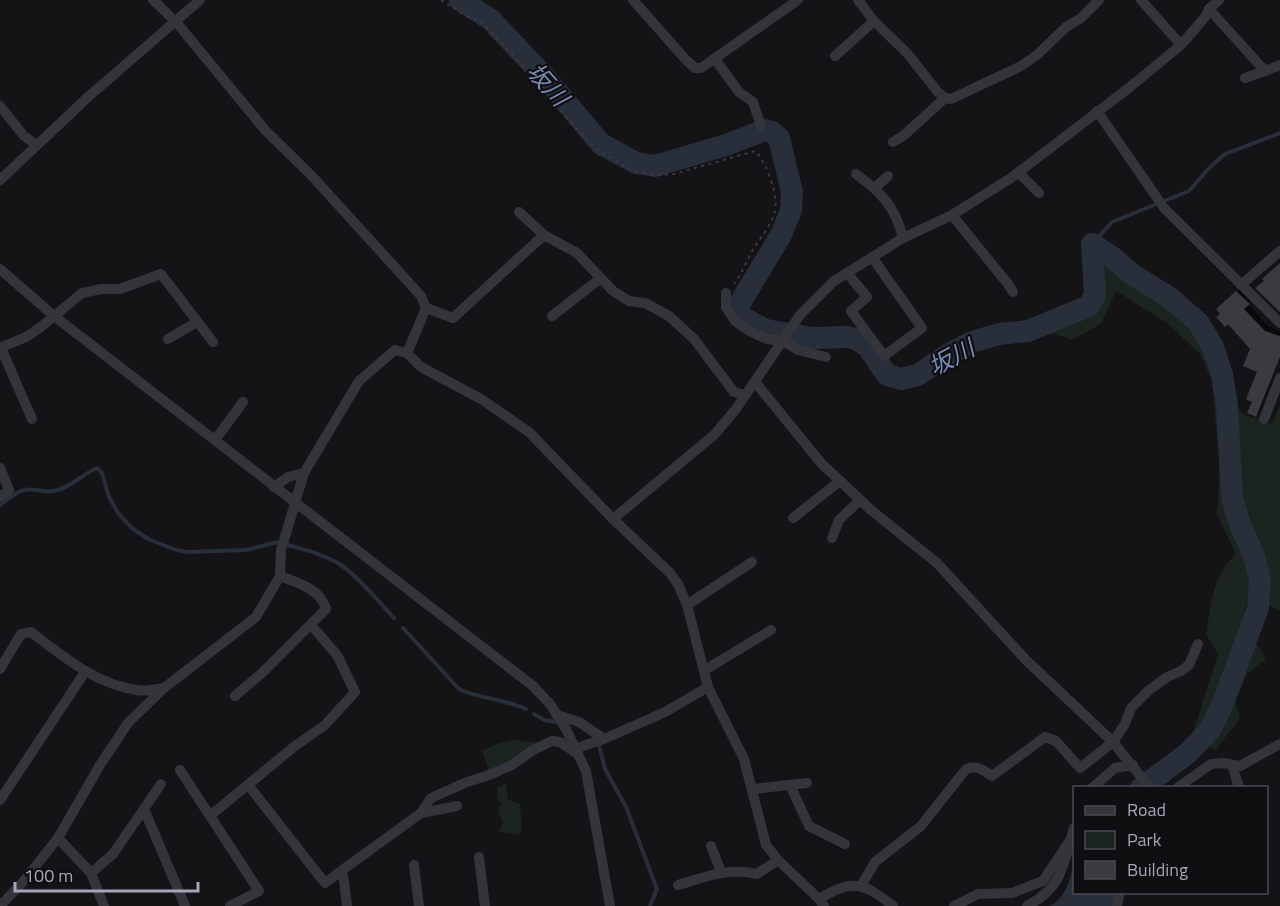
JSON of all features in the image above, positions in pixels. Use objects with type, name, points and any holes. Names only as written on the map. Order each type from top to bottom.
[{"type":"street","points":[[153,0],[176,22],[266,131],[311,175],[413,286],[426,308],[453,318],[544,235]]},
{"type":"street","points":[[0,180],[160,33],[200,0]]},
{"type":"street","points":[[633,0],[695,68],[701,68],[715,59],[798,0]]},
{"type":"street","points":[[858,0],[874,21],[907,53],[945,98],[951,99],[1021,66],[1037,55],[1066,27],[1081,18],[1100,0]]},
{"type":"street","points":[[1141,0],[1181,45]]},
{"type":"street","points":[[613,519],[714,435],[746,395],[793,326],[816,298],[834,281],[903,238],[952,215],[1018,172],[1181,45],[1209,9],[1220,0]]},
{"type":"street","points":[[1209,9],[1265,71]]},
{"type":"street","points":[[834,56],[874,21]]},
{"type":"street","points":[[715,59],[739,92],[753,102],[761,126]]},
{"type":"street","points":[[1245,78],[1280,65]]},
{"type":"street","points":[[893,142],[903,136],[945,98]]},
{"type":"street","points":[[0,106],[24,136],[37,145]]},
{"type":"street","points":[[1097,111],[1164,208],[1280,322]]},
{"type":"street","points":[[1018,172],[1039,193]]},
{"type":"street","points":[[856,174],[875,188],[898,217],[903,238]]},
{"type":"street","points":[[875,188],[888,177]]},
{"type":"street","points":[[519,212],[544,235],[577,253],[614,291],[629,301],[645,303],[669,316],[694,339],[734,392],[746,395]]},
{"type":"street","points":[[952,215],[1013,292]]},
{"type":"street","points":[[1241,285],[1280,251]]},
{"type":"street","points":[[847,273],[867,297],[851,311],[884,356],[922,328],[872,257]]},
{"type":"street","points":[[0,269],[54,316],[533,686],[557,715],[586,771],[610,906]]},
{"type":"street","points":[[32,419],[0,348],[26,337],[82,293],[102,289],[120,289],[161,274],[213,342]]},
{"type":"street","points":[[552,316],[601,278]]},
{"type":"street","points":[[726,293],[726,307],[735,321],[749,332],[767,339],[785,339],[798,350],[826,357]]},
{"type":"street","points":[[407,353],[426,308]]},
{"type":"street","points":[[168,339],[197,322]]},
{"type":"street","points":[[0,906],[22,883],[58,838],[100,765],[128,723],[164,688],[256,616],[280,576],[281,550],[304,473],[359,381],[395,351],[407,353],[421,367],[481,399],[530,432],[613,519],[670,573],[678,584],[687,605],[708,687],[744,759],[753,789],[760,829],[766,845],[778,860],[822,902],[839,886],[861,886],[878,894],[893,906]]},
{"type":"street","points":[[1264,419],[1280,378]]},
{"type":"street","points":[[755,382],[822,464],[860,500],[937,563],[1026,660],[1113,742],[1148,786]]},
{"type":"street","points":[[215,440],[243,402]]},
{"type":"street","points":[[0,468],[9,490],[0,497]]},
{"type":"street","points":[[274,487],[288,477],[304,473]]},
{"type":"street","points":[[793,518],[840,481]]},
{"type":"street","points":[[832,538],[839,520],[860,500]]},
{"type":"street","points":[[687,605],[752,562]]},
{"type":"street","points":[[235,696],[263,672],[326,609],[324,600],[304,585],[280,576]]},
{"type":"street","points":[[211,814],[232,796],[249,786],[295,746],[325,725],[355,692],[337,655],[311,625]]},
{"type":"street","points":[[705,670],[771,630]]},
{"type":"street","points":[[0,669],[21,634],[31,632],[99,680],[138,691],[164,688]]},
{"type":"street","points":[[861,886],[875,862],[921,826],[966,769],[974,766],[992,776],[1045,737],[1056,741],[1080,768],[1113,742],[1125,724],[1131,708],[1148,691],[1189,665],[1198,644]]},
{"type":"street","points":[[0,800],[85,672]]},
{"type":"street","points":[[578,752],[665,712],[708,687]]},
{"type":"street","points":[[557,715],[579,722],[604,739]]},
{"type":"street","points":[[249,786],[325,883],[421,813],[431,798],[512,765],[533,750],[552,741],[560,742],[578,752]]},
{"type":"street","points":[[1180,786],[1211,764],[1240,766],[1280,744]]},
{"type":"street","points":[[1232,765],[1238,786]]},
{"type":"street","points":[[1094,786],[1115,768],[1135,768]]},
{"type":"street","points":[[180,770],[211,814],[259,891],[230,906]]},
{"type":"street","points":[[753,789],[807,783]]},
{"type":"street","points":[[91,873],[113,854],[161,784]]},
{"type":"street","points":[[790,785],[809,826],[845,844]]},
{"type":"street","points":[[443,793],[443,808]]},
{"type":"street","points":[[421,813],[457,806]]},
{"type":"street","points":[[144,809],[185,906]]},
{"type":"street","points":[[954,906],[978,894],[1012,893],[1043,881],[1073,834]]},
{"type":"street","points":[[1027,906],[1048,893],[1059,879],[1073,834]]},
{"type":"street","points":[[58,838],[91,873],[104,906]]},
{"type":"street","points":[[711,846],[721,872]]},
{"type":"street","points":[[479,857],[485,906]]},
{"type":"street","points":[[678,885],[721,872],[739,871],[757,874],[778,860]]},
{"type":"street","points":[[414,865],[419,906]]},
{"type":"street","points":[[341,871],[347,906]]},
{"type":"path","points":[[441,0],[466,16],[481,22],[541,85],[572,124],[595,148],[631,170],[653,175],[674,174],[755,151],[763,159],[768,170],[775,210],[741,276],[726,293]]},
{"type":"green space","points":[[1098,256],[1168,304],[1198,334],[1211,363],[1242,414],[1272,424],[1280,405],[1280,611],[1249,595],[1242,621],[1266,659],[1247,674],[1235,702],[1240,718],[1215,751],[1192,736],[1218,654],[1206,635],[1211,602],[1222,571],[1236,554],[1217,514],[1220,469],[1212,381],[1200,354],[1167,323],[1116,291],[1102,323],[1072,340],[1047,331],[1083,315],[1098,303]]},
{"type":"green space","points":[[515,740],[542,743],[489,772],[482,751],[497,744]]},
{"type":"green space","points":[[506,784],[508,800],[520,804],[522,828],[520,835],[499,832],[503,821],[498,813],[501,802],[497,801],[497,787]]},
{"type":"water","points":[[1073,867],[1073,894],[1115,894],[1113,906],[1050,906],[1064,893]]},
{"type":"building","points":[[1280,263],[1280,312],[1255,288]]},
{"type":"building","points":[[1236,291],[1250,304],[1244,309],[1265,331],[1280,336],[1280,357],[1256,417],[1247,413],[1252,402],[1246,399],[1257,372],[1243,366],[1250,349],[1228,324],[1225,327],[1216,317],[1220,314],[1216,309]]},
{"type":"waterway","name":"坂川","points":[[460,0],[490,19],[543,75],[601,144],[636,163],[655,166],[726,145],[765,130],[779,138],[792,192],[791,210],[781,235],[737,308],[743,318],[766,330],[812,338],[848,337],[868,347],[887,375],[901,379],[918,375],[944,357],[972,342],[999,334],[1028,331],[1089,306],[1095,295],[1092,244],[1132,274],[1170,298],[1198,322],[1213,347],[1222,374],[1227,406],[1232,498],[1241,527],[1254,556],[1260,580],[1258,608],[1221,708],[1210,730],[1188,753],[1144,786]]},
{"type":"waterway","points":[[1092,244],[1112,222],[1189,191],[1225,154],[1280,133]]},
{"type":"waterway","points":[[0,505],[22,491],[60,489],[97,468],[102,473],[109,497],[118,513],[132,528],[148,539],[176,550],[188,552],[246,550],[278,542]]},
{"type":"waterway","points":[[288,545],[341,565],[362,583],[394,618]]},
{"type":"waterway","points":[[403,628],[459,689],[526,709]]},
{"type":"waterway","points":[[534,714],[544,720],[556,722]]},
{"type":"waterway","points":[[599,745],[605,769],[626,807],[657,889],[650,906]]}]
